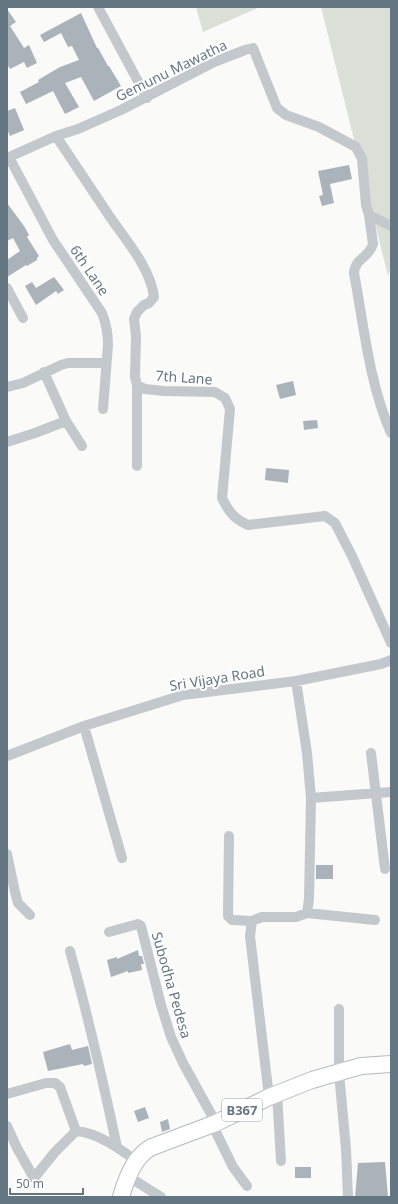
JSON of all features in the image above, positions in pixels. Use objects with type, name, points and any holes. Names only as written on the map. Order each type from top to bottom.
[{"type":"main road","name":"B367","points":[[121,1197],[136,1162],[143,1152],[152,1147],[214,1124],[273,1095],[312,1080],[361,1066],[391,1064]]},
{"type":"street","points":[[98,7],[146,98]]},
{"type":"street","name":"Gemunu Mawatha","points":[[8,158],[56,136],[78,129],[146,98],[214,62],[252,48],[277,108],[286,115],[319,127],[356,148],[362,159],[366,205],[369,215]]},
{"type":"street","name":"7th Lane","points":[[56,136],[132,249],[153,287],[154,297],[137,312],[134,319],[136,336],[134,377],[137,385],[164,391],[215,392],[225,398],[230,410],[222,498],[228,510],[236,519],[248,525],[325,516],[335,523],[352,556],[391,643]]},
{"type":"street","name":"6th Lane","points":[[8,158],[53,240],[102,313],[108,336],[103,409]]},
{"type":"street","points":[[369,215],[391,226]]},
{"type":"street","points":[[369,215],[373,244],[372,249],[357,262],[354,273],[371,365],[383,414],[391,433]]},
{"type":"street","points":[[7,288],[23,318]]},
{"type":"street","points":[[7,387],[23,383],[44,372],[68,363],[106,363]]},
{"type":"street","points":[[44,372],[66,421],[82,446]]},
{"type":"street","points":[[137,385],[137,466]]},
{"type":"street","points":[[7,442],[66,421]]},
{"type":"street","name":"Sri Vijaya Road","points":[[7,756],[84,726],[183,695],[296,681],[381,664],[391,660]]},
{"type":"street","points":[[296,681],[307,753],[311,798],[309,899],[307,914]]},
{"type":"street","points":[[84,726],[122,858]]},
{"type":"street","points":[[371,753],[385,868]]},
{"type":"street","points":[[311,798],[391,792]]},
{"type":"street","points":[[229,836],[228,916],[232,920],[252,921],[262,917],[296,917],[307,914],[375,920]]},
{"type":"street","points":[[7,854],[18,903],[30,915]]},
{"type":"street","points":[[252,921],[250,936],[281,1161]]},
{"type":"street","name":"Subodha Pedesa","points":[[109,932],[138,924],[141,926],[161,1005],[171,1037],[183,1063],[198,1087],[214,1124]]},
{"type":"street","points":[[70,951],[84,1000],[117,1147]]},
{"type":"street","points":[[339,1009],[339,1073],[346,1149],[348,1197]]},
{"type":"street","points":[[7,1094],[46,1083],[55,1083],[60,1087],[76,1131]]},
{"type":"street","points":[[214,1124],[233,1167],[247,1186]]},
{"type":"street","points":[[7,1126],[17,1148],[34,1178],[55,1152],[76,1131]]},
{"type":"street","points":[[76,1131],[83,1132],[117,1147],[136,1162]]},
{"type":"street","points":[[129,1176],[161,1197]]},
{"type":"shaded area","points":[[196,7],[260,7],[203,32]]},
{"type":"shaded area","points":[[321,7],[391,7],[391,267],[388,276]]},
{"type":"building","points":[[7,9],[16,22],[10,26],[24,48],[29,45],[37,63],[27,68],[24,62],[10,69],[7,64]]},
{"type":"building","points":[[81,13],[97,48],[121,86],[94,101],[81,77],[65,83],[79,107],[65,114],[53,91],[26,104],[20,92],[39,82],[38,80],[60,67],[79,60],[72,46],[68,47],[61,33],[44,42],[40,35]]},
{"type":"building","points":[[15,108],[24,130],[10,136],[7,129],[7,111]]},
{"type":"building","points":[[349,165],[352,179],[330,184],[334,203],[322,206],[319,196],[323,195],[318,171]]},
{"type":"building","points":[[7,203],[24,226],[29,235],[27,237],[39,256],[37,260],[7,277],[7,260],[20,251],[13,238],[7,241]]},
{"type":"building","points":[[54,277],[64,290],[58,294],[56,291],[36,305],[25,286],[32,282],[36,288]]},
{"type":"building","points":[[293,381],[296,395],[280,399],[276,385]]},
{"type":"building","points":[[317,420],[318,428],[304,430],[303,421]]},
{"type":"building","points":[[266,468],[289,470],[288,483],[265,480]]},
{"type":"building","points":[[316,865],[333,865],[333,879],[316,879]]},
{"type":"building","points":[[138,950],[139,956],[142,956],[144,964],[141,964],[142,970],[128,973],[128,971],[111,977],[107,960],[117,957],[117,959]]},
{"type":"building","points":[[70,1044],[72,1050],[88,1046],[92,1064],[84,1066],[83,1064],[48,1071],[43,1052]]},
{"type":"building","points":[[145,1107],[149,1118],[138,1122],[134,1111]]},
{"type":"building","points":[[168,1119],[170,1129],[162,1132],[160,1122]]},
{"type":"building","points":[[385,1162],[388,1197],[355,1197],[358,1163]]},
{"type":"building","points":[[295,1167],[311,1167],[311,1178],[295,1178]]}]
